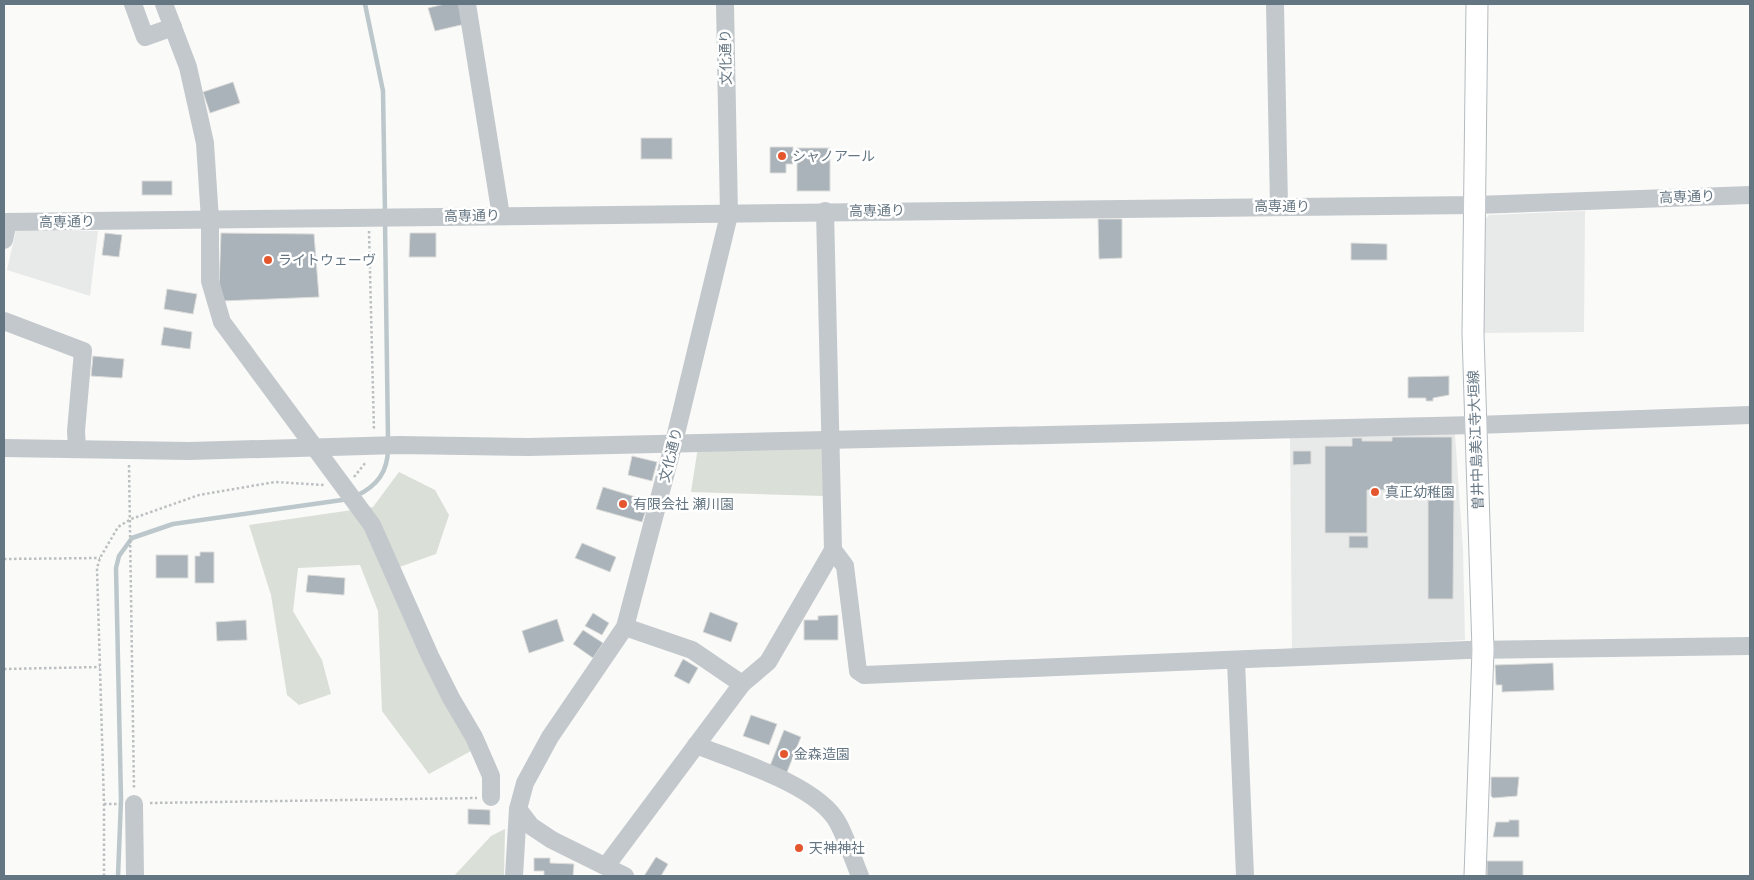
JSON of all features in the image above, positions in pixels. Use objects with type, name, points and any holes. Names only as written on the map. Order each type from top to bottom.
[{"type":"main road","name":"曽井中島美江寺大垣線","points":[[1476,876],[1483,650],[1474,425],[1474,205],[1477,4]]},
{"type":"street","points":[[133,4],[144,36],[173,27]]},
{"type":"street","points":[[164,4],[188,67],[205,143],[210,220],[210,281],[222,322],[372,525],[450,698],[474,737],[491,776],[491,798]]},
{"type":"street","points":[[467,4],[500,216]]},
{"type":"street","name":"文化通り","points":[[514,876],[518,809],[525,783],[550,737],[625,626],[674,442],[729,215],[725,4]]},
{"type":"street","points":[[1275,4],[1279,206]]},
{"type":"street","name":"高専通り","points":[[6,222],[729,215],[825,211],[1474,205],[1750,194]]},
{"type":"street","points":[[606,866],[742,684],[768,662],[833,550],[825,211]]},
{"type":"street","points":[[4,240],[6,222]]},
{"type":"street","points":[[4,321],[83,352],[76,431],[77,448]]},
{"type":"street","points":[[4,448],[128,448],[189,451],[377,445],[528,447],[674,442],[1474,425],[1750,415]]},
{"type":"street","points":[[833,550],[845,566],[858,671],[864,675],[1483,650],[1750,646]]},
{"type":"street","points":[[625,626],[692,650],[742,684]]},
{"type":"street","points":[[1236,661],[1245,876]]},
{"type":"street","points":[[696,745],[789,783],[818,799],[838,821],[860,876]]},
{"type":"street","points":[[134,804],[135,876]]},
{"type":"street","points":[[518,809],[531,826],[538,831],[625,876]]},
{"type":"path","points":[[104,876],[97,568],[100,558],[118,527],[131,519],[198,495],[275,482],[344,486],[366,463],[377,445],[372,218]]},
{"type":"path","points":[[128,448],[131,519],[134,804],[491,798]]},
{"type":"path","points":[[4,559],[100,558]]},
{"type":"path","points":[[4,669],[100,667]]},
{"type":"shaded area","points":[[1585,211],[1584,332],[1482,333],[1482,222],[1489,215]]},
{"type":"shaded area","points":[[16,230],[98,231],[90,296],[7,270]]},
{"type":"shaded area","name":"真正幼稚園","points":[[1455,434],[1463,549],[1465,640],[1292,650],[1290,435]]},
{"type":"shaded area","points":[[824,446],[824,496],[691,492],[698,447]]},
{"type":"shaded area","points":[[399,472],[435,490],[449,515],[436,554],[388,571],[471,751],[429,774],[382,711],[378,611],[360,565],[298,568],[293,611],[322,660],[331,694],[299,705],[287,695],[271,595],[249,525],[373,507]]},
{"type":"shaded area","points":[[505,829],[504,876],[454,876],[491,836]]},
{"type":"building","points":[[445,4],[460,4],[465,24],[435,31],[428,8]]},
{"type":"building","points":[[233,82],[240,103],[210,113],[203,92]]},
{"type":"building","points":[[641,138],[672,138],[672,159],[641,159]]},
{"type":"building","name":"シャノアール","points":[[770,147],[793,147],[793,164],[786,164],[786,173],[770,173]]},
{"type":"building","points":[[797,148],[830,148],[830,191],[797,191]]},
{"type":"building","points":[[142,181],[172,181],[172,195],[142,195]]},
{"type":"building","points":[[1098,219],[1122,219],[1122,258],[1099,259]]},
{"type":"building","points":[[105,233],[122,235],[119,257],[102,255]]},
{"type":"building","name":"ライトウェーヴ","points":[[221,233],[314,234],[319,297],[222,301],[219,287]]},
{"type":"building","points":[[410,233],[436,233],[436,257],[409,257]]},
{"type":"building","points":[[1351,243],[1387,244],[1387,260],[1351,260]]},
{"type":"building","points":[[167,289],[197,294],[193,314],[164,309]]},
{"type":"building","points":[[164,327],[192,332],[190,349],[161,345]]},
{"type":"building","points":[[93,356],[124,359],[122,378],[91,376]]},
{"type":"building","points":[[1449,376],[1449,395],[1433,398],[1433,401],[1426,401],[1426,398],[1408,398],[1408,377]]},
{"type":"building","points":[[1392,437],[1452,437],[1452,490],[1367,490],[1367,533],[1325,533],[1325,446],[1352,446],[1352,438],[1362,438],[1362,441],[1392,441]]},
{"type":"building","points":[[1293,451],[1311,451],[1311,464],[1293,465]]},
{"type":"building","points":[[632,456],[657,462],[652,481],[628,475]]},
{"type":"building","points":[[603,487],[649,501],[642,522],[596,509]]},
{"type":"building","points":[[1428,496],[1454,496],[1453,599],[1428,599]]},
{"type":"building","points":[[1349,536],[1368,536],[1368,548],[1349,548]]},
{"type":"building","points":[[582,543],[616,557],[610,572],[575,558]]},
{"type":"building","points":[[200,552],[214,552],[214,583],[195,583],[195,556],[200,556]]},
{"type":"building","points":[[156,555],[188,555],[188,578],[156,578]]},
{"type":"building","points":[[308,575],[345,578],[344,595],[306,592]]},
{"type":"building","points":[[710,612],[738,623],[731,642],[703,632]]},
{"type":"building","points":[[593,613],[609,623],[602,635],[585,626]]},
{"type":"building","points":[[838,615],[838,640],[804,640],[804,620],[818,620],[818,616]]},
{"type":"building","points":[[557,619],[564,641],[529,653],[522,631]]},
{"type":"building","points":[[246,620],[247,640],[217,641],[216,622]]},
{"type":"building","points":[[583,630],[603,643],[593,658],[573,644]]},
{"type":"building","points":[[683,659],[698,668],[689,684],[674,676]]},
{"type":"building","points":[[1553,663],[1554,690],[1502,692],[1502,685],[1496,685],[1495,665]]},
{"type":"building","points":[[751,715],[777,724],[769,745],[743,736]]},
{"type":"building","name":"金森造園","points":[[784,730],[801,737],[785,777],[768,771]]},
{"type":"building","points":[[1491,777],[1519,777],[1517,796],[1493,798],[1491,796]]},
{"type":"building","points":[[468,809],[490,810],[490,825],[468,824]]},
{"type":"building","points":[[1509,820],[1519,820],[1519,837],[1493,837],[1496,822],[1509,822]]},
{"type":"building","points":[[656,857],[668,864],[661,876],[644,876]]},
{"type":"building","points":[[534,858],[550,858],[550,863],[574,864],[573,876],[544,876],[544,871],[534,871]]},
{"type":"building","points":[[1487,861],[1523,861],[1523,876],[1487,876]]},
{"type":"waterway","points":[[365,4],[383,91],[385,213]]},
{"type":"waterway","points":[[385,221],[388,440]]},
{"type":"waterway","points":[[356,496],[370,488],[380,477],[386,464],[388,448]]},
{"type":"waterway","points":[[118,876],[121,800],[116,568],[119,556],[132,538],[173,524],[349,499]]},
{"type":"place","name":"シャノアール","points":[[782,156]]},
{"type":"place","name":"ライトウェーヴ","points":[[268,260]]},
{"type":"place","name":"真正幼稚園","points":[[1375,492]]},
{"type":"place","name":"有限会社 瀬川園","points":[[623,504]]},
{"type":"place","name":"金森造園","points":[[784,754]]},
{"type":"place","name":"天神神社","points":[[799,848]]}]
